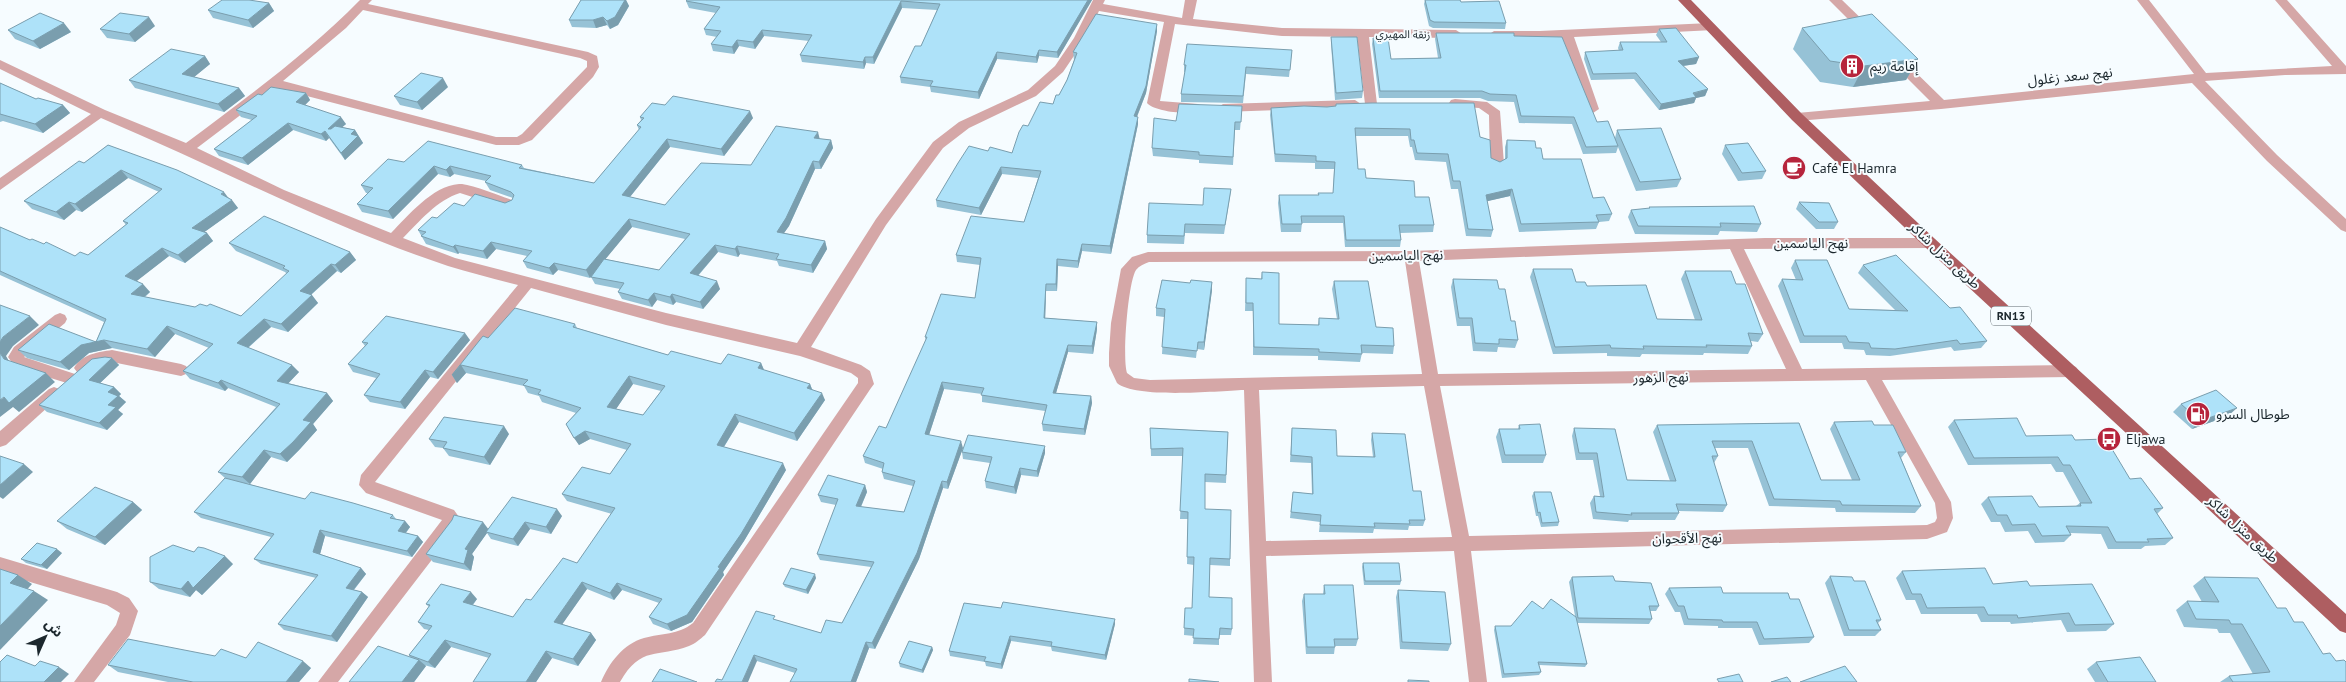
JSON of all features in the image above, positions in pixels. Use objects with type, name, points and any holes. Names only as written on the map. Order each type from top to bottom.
[{"type":"main road","name":"طريق منزل شاكر","points":[[1684,0],[1797,117],[1930,243],[2346,625]]},
{"type":"street","points":[[1187,22],[1191,0]]},
{"type":"street","points":[[1835,0],[1876,40]]},
{"type":"street","points":[[2143,0],[2199,78],[2272,158],[2346,227]]},
{"type":"street","points":[[2281,0],[2344,70]]},
{"type":"street","points":[[187,149],[274,83],[363,3],[584,54],[593,59],[593,67],[590,74],[527,137],[508,142],[496,141],[274,83]]},
{"type":"street","points":[[801,350],[881,222],[938,145],[964,125],[1032,93],[1059,69],[1098,4]]},
{"type":"street","name":"زنقة المهيري","points":[[1098,4],[1170,20],[1282,32],[1567,34],[1710,27]]},
{"type":"street","points":[[1170,20],[1153,103],[1160,107],[1259,109],[1375,104],[1363,33]]},
{"type":"street","points":[[1567,34],[1593,109]]},
{"type":"street","points":[[1889,53],[1941,105]]},
{"type":"street","points":[[0,64],[100,113],[187,149],[279,193],[452,262],[529,280],[666,319],[801,350],[856,369],[865,375],[866,384],[699,629],[686,639],[645,646],[628,657],[618,668],[610,682]]},
{"type":"street","name":"نهج سعد زغلول","points":[[1797,117],[1941,105],[2199,78],[2313,69],[2344,70]]},
{"type":"street","points":[[1446,103],[1480,104],[1492,109],[1495,114],[1498,164]]},
{"type":"street","points":[[0,185],[100,113]]},
{"type":"street","points":[[393,239],[443,194],[453,189],[460,188],[510,204]]},
{"type":"street","name":"نهج الياسمين","points":[[1251,384],[1150,386],[1130,384],[1120,376],[1114,357],[1128,268],[1137,261],[1148,258],[1174,256],[1411,256],[1735,245],[1930,243]]},
{"type":"street","points":[[1735,245],[1797,374]]},
{"type":"street","points":[[1411,256],[1431,380],[1462,545],[1478,682]]},
{"type":"street","points":[[327,682],[451,522],[451,517],[448,515],[372,488],[367,485],[367,480],[529,280]]},
{"type":"street","points":[[60,319],[20,351],[16,357],[20,363],[70,378]]},
{"type":"street","points":[[0,440],[87,364],[102,356],[181,370]]},
{"type":"street","name":"نهج الزهور","points":[[1251,384],[2071,371]]},
{"type":"street","name":"نهج الأقحوان","points":[[1258,549],[1927,532],[1941,527],[1945,518],[1943,502],[1870,374]]},
{"type":"street","points":[[1251,384],[1263,682]]},
{"type":"street","points":[[0,565],[110,598],[123,604],[129,611],[124,630],[83,682]]},
{"type":"building","points":[[222,0],[249,0],[269,3],[248,20],[208,10]]},
{"type":"building","points":[[581,0],[625,0],[615,17],[607,21],[603,17],[593,20],[569,20]]},
{"type":"building","points":[[687,0],[1088,0],[1057,52],[1039,50],[1036,57],[997,52],[978,92],[930,86],[933,81],[900,77],[915,46],[921,46],[940,4],[901,1],[873,57],[865,57],[863,62],[800,55],[812,35],[762,30],[753,42],[737,40],[732,47],[711,44],[721,31],[704,29],[720,7]]},
{"type":"building","points":[[1425,0],[1460,0],[1461,2],[1499,1],[1506,23],[1434,22],[1430,20]]},
{"type":"building","points":[[40,13],[64,23],[33,41],[8,30]]},
{"type":"building","points":[[120,13],[149,17],[129,34],[100,29]]},
{"type":"building","points":[[1096,14],[1157,24],[1146,86],[1134,116],[1138,117],[1110,246],[1082,244],[1078,261],[1057,259],[1056,284],[1046,284],[1044,318],[1097,322],[1092,346],[1068,345],[1053,393],[1091,396],[1084,429],[1042,424],[1047,405],[981,395],[984,388],[942,382],[925,434],[961,441],[947,482],[942,481],[917,553],[872,643],[866,642],[851,682],[790,682],[797,669],[754,655],[742,682],[715,682],[717,679],[722,680],[756,611],[775,616],[773,619],[821,633],[826,620],[842,623],[874,562],[817,554],[838,499],[818,495],[828,475],[865,485],[856,506],[904,512],[915,481],[882,472],[884,463],[863,456],[879,426],[886,428],[927,337],[925,337],[941,294],[975,298],[981,258],[956,255],[971,216],[1024,222],[1041,171],[1001,167],[979,208],[936,200],[969,146],[988,151],[990,147],[1012,153],[1019,132],[1023,125],[1028,126],[1040,102],[1053,104],[1056,95],[1059,95],[1077,53],[1073,52]]},
{"type":"building","points":[[1872,14],[1918,59],[1864,66],[1830,61],[1802,28]]},
{"type":"building","points":[[1676,28],[1699,57],[1678,61],[1708,89],[1693,93],[1696,97],[1661,104],[1636,73],[1593,74],[1585,52],[1623,50],[1620,42],[1667,42],[1659,29]]},
{"type":"building","points":[[1436,33],[1514,33],[1514,36],[1562,37],[1597,122],[1608,121],[1618,146],[1586,147],[1574,117],[1521,116],[1516,95],[1490,94],[1482,91],[1380,91],[1373,38],[1388,38],[1391,59],[1441,58]]},
{"type":"building","points":[[1331,37],[1357,37],[1363,91],[1336,93]]},
{"type":"building","points":[[1187,44],[1292,50],[1290,70],[1246,67],[1243,96],[1181,94],[1186,65],[1184,65]]},
{"type":"building","points":[[171,49],[205,56],[182,74],[239,88],[218,104],[129,80]]},
{"type":"building","points":[[421,73],[443,78],[417,102],[394,96]]},
{"type":"building","points":[[0,83],[36,99],[63,105],[35,124],[0,114]]},
{"type":"building","points":[[271,87],[306,93],[296,102],[341,117],[328,129],[335,126],[355,130],[351,134],[358,136],[341,153],[325,131],[321,134],[288,123],[242,158],[214,149],[257,116],[236,110],[258,94],[262,95]]},
{"type":"building","points":[[673,96],[750,111],[721,149],[667,139],[622,195],[665,205],[701,163],[751,165],[776,126],[818,132],[814,138],[831,140],[819,162],[813,161],[786,218],[777,232],[825,241],[811,265],[776,259],[779,254],[737,246],[735,249],[715,245],[690,273],[717,281],[700,302],[672,294],[670,297],[654,293],[648,300],[618,292],[624,283],[591,277],[604,259],[659,270],[690,234],[629,219],[586,270],[554,263],[549,268],[523,261],[532,251],[491,242],[483,251],[455,245],[453,247],[421,236],[426,232],[418,230],[432,217],[437,218],[454,203],[464,206],[475,194],[505,203],[512,200],[514,195],[511,192],[485,182],[491,176],[450,166],[446,170],[434,166],[388,211],[357,204],[373,188],[361,185],[388,159],[404,162],[428,141],[522,165],[519,168],[594,183],[641,127],[637,125],[644,118],[640,117],[652,103],[665,105]]},
{"type":"building","points":[[1474,103],[1480,137],[1490,140],[1491,158],[1500,162],[1507,158],[1507,140],[1535,141],[1536,148],[1541,148],[1543,159],[1581,159],[1593,198],[1604,197],[1612,214],[1596,215],[1599,222],[1521,224],[1512,189],[1486,195],[1493,230],[1468,229],[1460,181],[1453,181],[1448,154],[1417,153],[1414,140],[1411,140],[1410,129],[1355,128],[1358,169],[1365,169],[1366,178],[1414,181],[1415,197],[1429,197],[1434,225],[1399,225],[1401,240],[1346,240],[1344,216],[1301,216],[1302,224],[1282,224],[1279,195],[1333,193],[1335,162],[1316,161],[1316,156],[1275,154],[1271,108],[1327,107],[1336,106],[1336,104]]},
{"type":"building","points":[[1179,104],[1242,106],[1241,122],[1235,122],[1233,157],[1199,155],[1199,152],[1152,148],[1154,118],[1176,121]]},
{"type":"building","points":[[1661,128],[1681,179],[1640,182],[1617,130]]},
{"type":"building","points":[[1748,143],[1766,171],[1742,173],[1725,145]]},
{"type":"building","points":[[108,145],[177,170],[224,192],[221,194],[232,200],[192,228],[207,233],[178,255],[162,248],[125,276],[143,284],[131,294],[195,307],[200,304],[207,306],[210,304],[241,316],[289,271],[283,268],[285,266],[229,243],[264,216],[350,252],[335,265],[331,264],[300,291],[312,295],[281,324],[264,319],[237,343],[292,365],[277,381],[327,393],[303,420],[311,422],[293,442],[280,454],[264,450],[242,477],[218,472],[280,404],[221,380],[218,383],[183,371],[213,344],[167,326],[147,349],[104,340],[96,342],[106,319],[0,271],[0,227],[30,240],[32,239],[44,244],[46,242],[75,256],[80,252],[88,255],[128,223],[123,221],[162,189],[121,170],[75,204],[69,202],[56,212],[24,201],[79,161],[84,163]]},
{"type":"building","points":[[1204,188],[1231,189],[1225,225],[1185,224],[1184,236],[1147,235],[1149,203],[1203,205]]},
{"type":"building","points":[[1799,202],[1829,203],[1838,222],[1819,222]]},
{"type":"building","points":[[1754,206],[1761,224],[1720,223],[1721,227],[1638,226],[1631,210],[1649,207]]},
{"type":"building","points":[[1896,255],[1950,308],[1960,307],[1987,341],[1960,344],[1957,340],[1895,349],[1871,348],[1869,343],[1849,342],[1846,336],[1804,336],[1782,279],[1803,280],[1795,260],[1827,260],[1849,309],[1908,311],[1863,265]]},
{"type":"building","points":[[1533,269],[1572,269],[1576,282],[1585,282],[1587,286],[1646,285],[1657,319],[1702,320],[1685,271],[1731,271],[1736,284],[1745,284],[1763,334],[1748,333],[1752,346],[1643,346],[1644,349],[1611,348],[1610,345],[1555,347]]},
{"type":"building","points":[[1262,272],[1279,273],[1279,324],[1319,325],[1319,318],[1339,319],[1334,281],[1368,281],[1376,327],[1393,328],[1394,346],[1361,345],[1362,354],[1319,352],[1319,349],[1254,347],[1253,303],[1246,303],[1246,278],[1262,279]]},
{"type":"building","points":[[1453,279],[1497,280],[1499,289],[1505,289],[1511,321],[1515,321],[1518,340],[1499,339],[1499,344],[1475,343],[1472,318],[1459,318]]},
{"type":"building","points":[[1162,280],[1190,283],[1191,280],[1212,282],[1204,342],[1198,342],[1197,351],[1162,347],[1165,309],[1156,308]]},
{"type":"building","points":[[0,305],[30,316],[3,337],[0,342]]},
{"type":"building","points":[[515,308],[575,324],[573,327],[668,355],[671,351],[721,364],[728,354],[761,363],[758,368],[810,384],[807,388],[822,393],[794,433],[735,414],[717,445],[783,463],[741,534],[718,567],[720,568],[687,615],[667,624],[649,617],[662,599],[617,583],[610,593],[582,582],[554,622],[591,633],[573,659],[546,651],[526,682],[473,682],[491,654],[445,640],[428,662],[409,655],[432,626],[418,622],[430,605],[426,604],[441,584],[471,592],[463,602],[513,617],[526,599],[531,600],[563,558],[577,563],[615,508],[562,494],[582,467],[610,474],[631,444],[585,431],[574,438],[566,424],[581,408],[538,394],[541,390],[523,385],[528,380],[461,365],[452,375],[483,336],[488,338]],"holes":[[[629,376],[665,386],[643,415],[607,407]]]},
{"type":"building","points":[[386,316],[465,333],[433,372],[425,370],[400,402],[364,395],[380,374],[348,364],[368,343],[362,342]]},
{"type":"building","points":[[49,324],[96,342],[81,345],[60,362],[18,350]]},
{"type":"building","points":[[0,353],[4,359],[46,373],[9,403],[4,397],[0,400]]},
{"type":"building","points":[[112,358],[89,380],[114,387],[108,392],[118,396],[108,405],[116,407],[99,423],[39,405],[92,359]]},
{"type":"building","points":[[2216,390],[2237,408],[2200,421],[2181,404]]},
{"type":"building","points":[[444,417],[504,426],[484,457],[443,448],[447,442],[429,439]]},
{"type":"building","points":[[2017,418],[2026,436],[2072,435],[2075,440],[2106,439],[2130,479],[2141,478],[2163,508],[2154,509],[2173,538],[2147,539],[2149,542],[2116,542],[2108,527],[2066,526],[2071,535],[2042,536],[2035,524],[2012,525],[2007,515],[1997,515],[1988,497],[2032,496],[2039,507],[2081,506],[2080,503],[2092,503],[2070,465],[2063,465],[2058,457],[1974,458],[1954,420]]},
{"type":"building","points":[[1872,421],[1874,425],[1893,425],[1906,452],[1898,452],[1921,506],[1842,505],[1840,501],[1774,499],[1752,441],[1712,441],[1718,456],[1712,456],[1727,505],[1676,504],[1679,513],[1631,513],[1632,515],[1596,512],[1594,496],[1604,497],[1597,453],[1579,453],[1574,428],[1615,429],[1627,480],[1676,481],[1657,425],[1799,423],[1821,480],[1860,480],[1834,422]]},
{"type":"building","points":[[1540,424],[1546,455],[1505,455],[1499,429],[1520,429],[1519,425]]},
{"type":"building","points":[[1150,428],[1228,432],[1226,475],[1205,474],[1205,509],[1231,510],[1230,559],[1210,558],[1209,597],[1232,598],[1232,629],[1220,628],[1219,639],[1193,638],[1194,629],[1184,628],[1185,608],[1192,608],[1194,557],[1187,557],[1188,512],[1180,511],[1183,448],[1151,449]]},
{"type":"building","points":[[1292,428],[1336,430],[1337,456],[1375,457],[1372,433],[1405,434],[1413,491],[1421,491],[1425,520],[1409,520],[1410,524],[1374,523],[1375,527],[1320,525],[1321,515],[1291,512],[1293,492],[1313,494],[1312,457],[1291,455]]},
{"type":"building","points":[[968,435],[1045,446],[1037,471],[1020,468],[1014,487],[985,481],[992,457],[962,452]]},
{"type":"building","points":[[0,456],[24,464],[0,485]]},
{"type":"building","points":[[225,478],[305,499],[311,492],[393,515],[390,518],[405,521],[398,531],[418,536],[407,551],[320,530],[313,552],[361,568],[346,588],[362,592],[331,636],[278,624],[318,575],[254,559],[274,534],[194,512]]},
{"type":"building","points":[[95,487],[133,502],[95,537],[57,521]]},
{"type":"building","points":[[1534,492],[1551,492],[1559,522],[1542,523]]},
{"type":"building","points":[[512,497],[557,509],[546,527],[525,522],[513,539],[486,532]]},
{"type":"building","points":[[454,515],[483,522],[465,549],[468,550],[464,564],[426,554]]},
{"type":"building","points":[[37,543],[57,549],[41,565],[21,559]]},
{"type":"building","points":[[173,545],[194,552],[198,547],[204,548],[225,556],[193,588],[188,581],[181,589],[150,582],[150,557]]},
{"type":"building","points":[[1363,563],[1399,563],[1401,581],[1365,581]]},
{"type":"building","points":[[791,568],[815,574],[806,590],[783,584]]},
{"type":"building","points":[[1985,568],[1993,584],[2027,581],[2030,586],[2092,584],[2114,624],[2075,625],[2069,613],[2018,618],[2017,615],[1988,615],[1984,607],[1927,608],[1921,594],[1912,594],[1902,571]]},
{"type":"building","points":[[0,569],[18,575],[10,583],[34,591],[0,626]]},
{"type":"building","points":[[1613,576],[1615,581],[1651,583],[1659,606],[1649,606],[1652,619],[1578,618],[1572,577]]},
{"type":"building","points":[[1830,576],[1852,577],[1854,581],[1865,581],[1881,620],[1876,620],[1881,630],[1849,630]]},
{"type":"building","points":[[2204,577],[2258,578],[2277,608],[2286,608],[2294,622],[2303,622],[2323,654],[2330,653],[2336,661],[2344,660],[2346,662],[2346,682],[2233,682],[2229,676],[2270,672],[2242,624],[2231,624],[2229,620],[2196,619],[2187,601],[2219,602]]},
{"type":"building","points":[[1324,585],[1353,585],[1358,639],[1334,639],[1335,647],[1307,647],[1304,594],[1325,594]]},
{"type":"building","points":[[1721,587],[1723,593],[1788,593],[1790,599],[1799,599],[1814,637],[1764,639],[1757,622],[1688,619],[1684,606],[1678,606],[1669,588]]},
{"type":"building","points":[[1398,590],[1445,592],[1451,644],[1402,642]]},
{"type":"building","points":[[1551,599],[1576,617],[1587,664],[1538,662],[1541,672],[1504,674],[1495,626],[1511,626],[1532,601],[1543,609]]},
{"type":"building","points":[[1003,602],[1115,619],[1105,655],[1051,646],[1052,642],[1010,636],[1001,664],[984,661],[986,657],[949,651],[964,603],[1001,608]]},
{"type":"building","points":[[128,639],[215,656],[221,649],[246,658],[258,642],[303,661],[286,682],[193,682],[108,665]]},
{"type":"building","points":[[909,641],[932,647],[922,670],[899,663]]},
{"type":"building","points":[[378,646],[419,660],[402,682],[349,682]]},
{"type":"building","points":[[7,655],[35,666],[40,661],[59,667],[44,682],[0,682],[0,662]]},
{"type":"building","points":[[2140,657],[2156,682],[2108,682],[2096,662]]},
{"type":"building","points":[[1845,666],[1857,682],[1800,682]]},
{"type":"building","points":[[660,669],[697,682],[652,682]]},
{"type":"building","points":[[1739,674],[1743,682],[1719,682],[1717,679]]},
{"type":"building","points":[[1787,677],[1791,682],[1771,682]]},
{"type":"building","points":[[1189,679],[1219,682],[1189,682]]},
{"type":"building","points":[[1408,680],[1429,681],[1429,682],[1408,682]]},
{"type":"place","name":"إقامة ريم","points":[[1852,66]]},
{"type":"place","name":"Café El Hamra","points":[[1794,168]]},
{"type":"place","name":"طوطال السرو","points":[[2198,414]]},
{"type":"place","name":"Eljawa","points":[[2109,439]]}]
